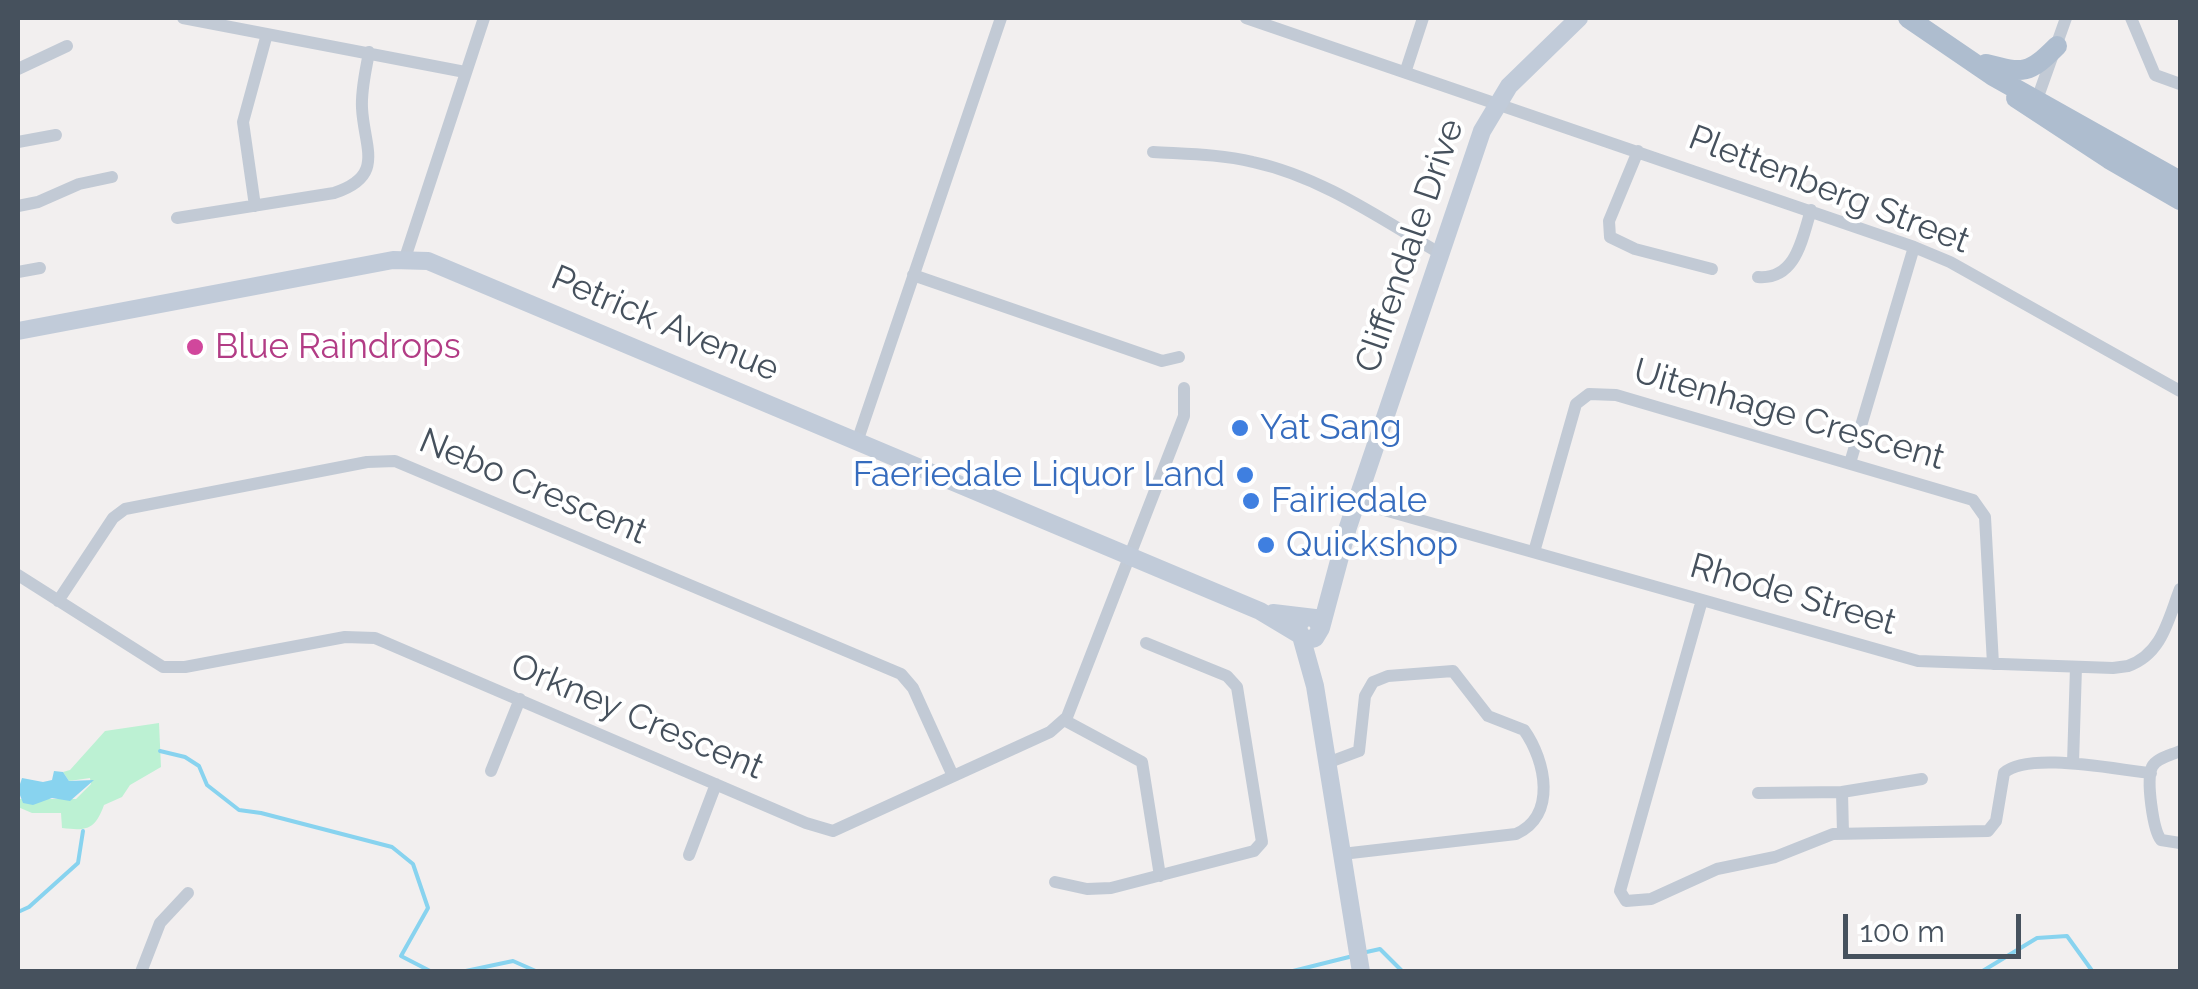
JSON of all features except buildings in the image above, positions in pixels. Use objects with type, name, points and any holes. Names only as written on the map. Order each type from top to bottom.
[{"type":"main road","points":[[1908,18],[2180,200]]},
{"type":"main road","points":[[1965,57],[2025,72],[2040,64],[2057,46]]},
{"type":"main road","points":[[2035,105],[2180,181]]},
{"type":"street","points":[[183,18],[466,72]]},
{"type":"street","points":[[405,258],[484,18]]},
{"type":"street","points":[[858,440],[1001,18]]},
{"type":"street","name":"Plettenberg Street","points":[[1246,18],[1638,150],[1950,262],[2180,391]]},
{"type":"street","points":[[1406,70],[1423,18]]},
{"type":"street","name":"Cliffendale Drive","points":[[1360,967],[1308,628],[1331,582],[1482,131],[1497,102],[1579,18]]},
{"type":"street","points":[[2035,105],[2066,18]]},
{"type":"street","points":[[2131,18],[2155,75],[2180,84]]},
{"type":"street","points":[[255,206],[243,122],[266,34]]},
{"type":"street","points":[[18,69],[67,46]]},
{"type":"street","points":[[177,218],[334,194],[364,176],[369,155],[362,109],[368,52]]},
{"type":"street","points":[[18,142],[56,135]]},
{"type":"street","points":[[1638,150],[1609,221],[1610,237],[1635,249],[1712,269]]},
{"type":"street","points":[[1152,152],[1251,161],[1304,178],[1441,254]]},
{"type":"street","points":[[18,206],[38,202],[79,184],[112,177]]},
{"type":"street","points":[[1758,277],[1776,277],[1788,267],[1811,210]]},
{"type":"street","points":[[1850,463],[1914,248]]},
{"type":"street","name":"Petrick Avenue","points":[[18,331],[405,258],[428,262],[1308,628]]},
{"type":"street","points":[[18,272],[40,268]]},
{"type":"street","points":[[913,275],[1162,361],[1179,357]]},
{"type":"street","points":[[1160,876],[1142,762],[1064,720],[1184,416],[1184,388]]},
{"type":"street","name":"Uitenhage Crescent","points":[[1534,552],[1572,412],[1588,394],[1616,395],[1972,500],[1981,508],[1986,528],[1993,664]]},
{"type":"street","name":"Nebo Crescent","points":[[58,601],[113,518],[125,509],[367,462],[395,461],[901,674],[912,688],[953,776]]},
{"type":"street","name":"Rhode Street","points":[[1356,502],[1918,661],[2121,667],[2146,658],[2161,640],[2180,589]]},
{"type":"street","name":"Orkney Crescent","points":[[18,574],[164,667],[185,667],[365,636],[822,829],[833,830],[953,776],[1050,732],[1064,720]]},
{"type":"street","points":[[1702,600],[1620,891],[1626,902],[1650,899],[1717,869],[1764,860],[1823,836],[1988,832],[1996,821],[2001,781],[2011,766],[2030,762],[2074,763],[2150,773]]},
{"type":"street","points":[[1056,882],[1100,890],[1254,851],[1263,837],[1247,731],[1234,682],[1146,643]]},
{"type":"street","points":[[2074,763],[2076,667]]},
{"type":"street","points":[[1327,763],[1359,751],[1365,696],[1373,682],[1388,676],[1448,669],[1462,678],[1488,716],[1524,730],[1536,752],[1543,784],[1543,806],[1538,819],[1516,834],[1342,854]]},
{"type":"street","points":[[491,771],[520,699]]},
{"type":"street","points":[[2180,752],[2157,761],[2150,773],[2154,830],[2161,840],[2180,843]]},
{"type":"street","points":[[1758,794],[1842,792],[1922,779]]},
{"type":"street","points":[[690,855],[716,784]]},
{"type":"street","points":[[1842,792],[1843,834]]},
{"type":"street","points":[[140,972],[160,923],[188,893]]},
{"type":"green space","points":[[159,723],[161,767],[130,785],[122,797],[104,805],[89,827],[62,828],[61,813],[32,813],[18,807],[18,790],[19,799],[76,799],[91,784],[90,778],[69,781],[63,772],[70,770],[105,731]]},
{"type":"water","points":[[54,771],[63,772],[69,781],[94,780],[70,801],[52,798],[33,805],[23,803],[18,790],[22,778],[43,782],[52,780]]},
{"type":"waterway","points":[[160,751],[185,757],[199,766],[207,785],[239,810],[392,847],[413,864],[428,908],[401,956],[432,972]]},
{"type":"waterway","points":[[18,912],[29,907],[78,863],[83,831]]},
{"type":"waterway","points":[[1981,972],[2037,938],[2067,936],[2093,972]]},
{"type":"waterway","points":[[1362,953],[1380,949],[1403,972]]},
{"type":"waterway","points":[[1289,972],[1353,956]]},
{"type":"waterway","points":[[461,972],[513,961],[538,972]]},
{"type":"place","name":"Blue Raindrops","points":[[195,347]]},
{"type":"place","name":"Yat Sang","points":[[1240,428]]},
{"type":"place","name":"Faeriedale Liquor Land","points":[[1245,475]]},
{"type":"place","name":"Fairiedale","points":[[1251,501]]},
{"type":"place","name":"Quickshop","points":[[1266,545]]}]
